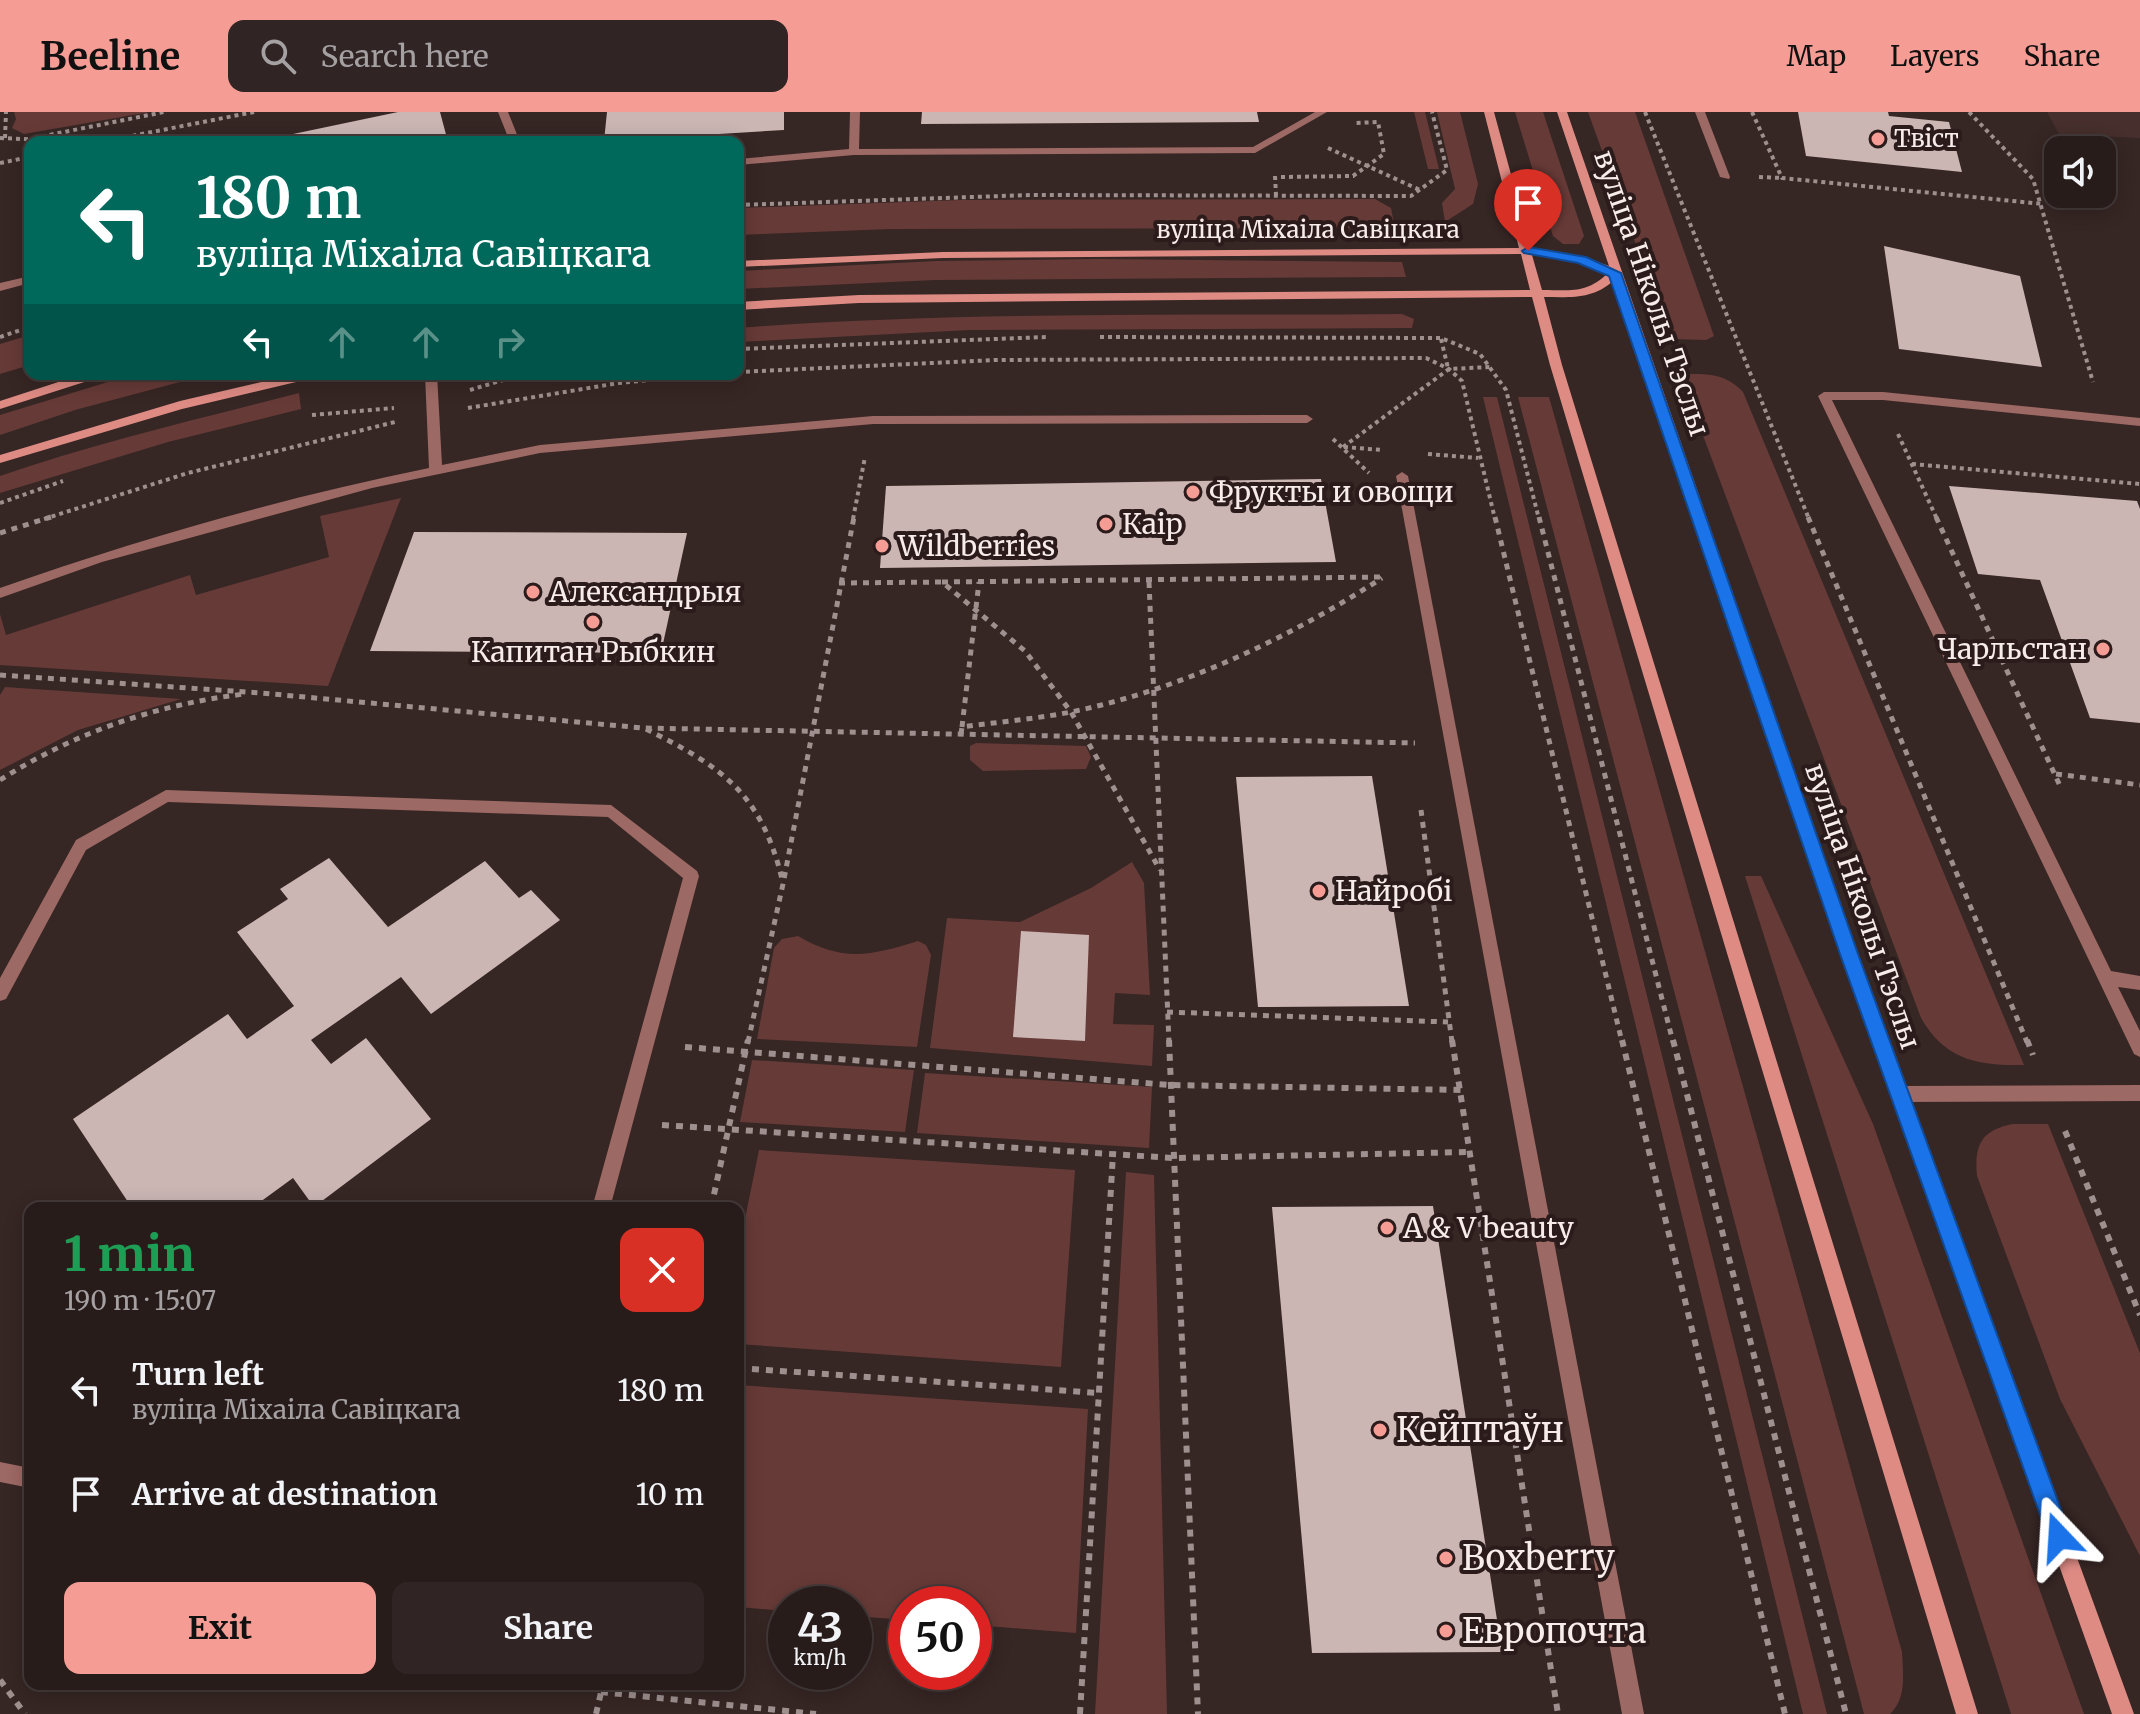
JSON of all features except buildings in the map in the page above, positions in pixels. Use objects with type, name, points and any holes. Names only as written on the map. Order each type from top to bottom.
[{"type":"main road","points":[[1489,112],[1540,294],[1556,365],[1967,1714]]},
{"type":"main road","name":"вуліца Ніколы Тэслы","points":[[1562,112],[1899,1094],[2123,1714]]},
{"type":"main road","name":"вуліца Міхаіла Савіцкага","points":[[744,264],[986,254],[1528,251],[1581,259],[1615,273]]},
{"type":"main road","points":[[744,306],[859,299],[1585,293],[1600,287],[1615,273]]},
{"type":"main road","points":[[0,405],[77,380]]},
{"type":"main road","points":[[0,459],[180,405],[287,380]]},
{"type":"lane","points":[[503,112],[513,136]]},
{"type":"lane","points":[[854,152],[855,112]]},
{"type":"lane","points":[[744,161],[854,152],[1255,150],[1322,112]]},
{"type":"lane","points":[[1700,112],[1725,177]]},
{"type":"lane","points":[[0,287],[24,281]]},
{"type":"lane","points":[[432,380],[436,471]]},
{"type":"lane","points":[[2140,422],[1883,396],[1824,396],[2109,978],[2140,1049]]},
{"type":"lane","points":[[0,593],[99,558],[372,484],[540,449],[873,420],[1307,419]]},
{"type":"lane","points":[[1402,476],[1633,1714]]},
{"type":"lane","points":[[0,994],[81,845],[166,796],[611,811],[691,876],[603,1202]]},
{"type":"lane","points":[[2109,978],[2140,983]]},
{"type":"lane","points":[[1899,1094],[2140,1093]]},
{"type":"lane","points":[[0,1472],[24,1477]]},
{"type":"path","points":[[6,112],[2,138],[24,138]]},
{"type":"path","points":[[44,136],[164,112]]},
{"type":"path","points":[[132,136],[254,112]]},
{"type":"path","points":[[744,205],[1031,195],[1411,196],[1447,170],[1432,112]]},
{"type":"path","points":[[1645,112],[1743,362],[2140,1315]]},
{"type":"path","points":[[1752,112],[1782,178],[2043,204]]},
{"type":"path","points":[[1969,112],[2033,179],[2043,204],[2103,417]]},
{"type":"path","points":[[1275,177],[1353,176],[1384,154],[1378,122],[1328,123],[1304,138]]},
{"type":"path","points":[[1287,130],[1421,191]]},
{"type":"path","points":[[0,163],[24,158]]},
{"type":"path","points":[[0,337],[24,329]]},
{"type":"path","points":[[744,349],[1061,337]]},
{"type":"path","points":[[1093,337],[1441,338],[1480,354],[1506,390],[1846,1714]]},
{"type":"path","points":[[1441,338],[1449,369]]},
{"type":"path","points":[[744,372],[822,365],[1036,359],[1426,358],[1449,369],[1462,381],[1785,1714]]},
{"type":"path","points":[[1370,484],[1368,469],[1343,447],[1449,369],[1490,367]]},
{"type":"path","points":[[0,533],[188,473],[434,408],[507,380]]},
{"type":"path","points":[[300,416],[434,408],[659,380]]},
{"type":"path","points":[[1883,396],[1911,464],[2067,801]]},
{"type":"path","points":[[712,1202],[783,884],[809,733],[873,420]]},
{"type":"path","points":[[1911,464],[2140,484]]},
{"type":"path","points":[[0,503],[73,478]]},
{"type":"path","points":[[1381,561],[1386,592]]},
{"type":"path","points":[[839,583],[1149,582],[1384,577]]},
{"type":"path","points":[[962,727],[1071,712],[1155,688],[1256,650],[1311,623],[1384,577]]},
{"type":"path","points":[[942,582],[1025,651],[1071,712],[1161,871]]},
{"type":"path","points":[[961,734],[979,582]]},
{"type":"path","points":[[1149,582],[1198,1714]]},
{"type":"path","points":[[0,675],[261,693],[643,728],[1452,743]]},
{"type":"path","points":[[0,780],[69,741],[133,716],[195,699],[261,693]]},
{"type":"path","points":[[643,728],[712,764],[740,786],[761,813],[771,834],[783,884]]},
{"type":"path","points":[[1410,728],[1414,758]]},
{"type":"path","points":[[2007,770],[2140,785]]},
{"type":"path","points":[[1420,805],[1448,1022],[1462,1090],[1558,1714]]},
{"type":"path","points":[[1167,1012],[1448,1022]]},
{"type":"path","points":[[675,1046],[1170,1085],[1462,1090]]},
{"type":"path","points":[[655,1124],[1173,1158],[1470,1152]]},
{"type":"path","points":[[1080,1714],[1113,1154]]},
{"type":"path","points":[[744,1368],[1099,1393]]},
{"type":"path","points":[[0,1680],[25,1714]]},
{"type":"path","points":[[596,1714],[602,1690]]},
{"type":"path","points":[[618,1690],[816,1714]]},
{"type":"shaded area","points":[[14,112],[150,112],[24,134],[12,128],[16,119]]},
{"type":"shaded area","points":[[1414,112],[1425,112],[1439,169],[1428,169]]},
{"type":"shaded area","points":[[1437,112],[1460,112],[1478,184],[1473,204],[1445,222],[1442,203],[1455,189]]},
{"type":"shaded area","points":[[1515,112],[1543,112],[1584,236],[1579,244],[1563,244],[1553,236]]},
{"type":"shaded area","points":[[1588,112],[1635,112],[1714,336],[1706,340],[1670,339]]},
{"type":"shaded area","points":[[2047,112],[2140,112],[2140,138],[2059,134]]},
{"type":"shaded area","points":[[1375,199],[1391,208],[1395,228],[891,229],[744,235],[744,208],[960,200]]},
{"type":"shaded area","points":[[936,261],[1402,262],[1406,277],[935,280],[744,289],[744,271]]},
{"type":"shaded area","points":[[1402,314],[1414,319],[1412,328],[970,330],[744,342],[744,328],[904,319]]},
{"type":"shaded area","points":[[24,337],[24,367],[0,374],[0,344]]},
{"type":"shaded area","points":[[1680,374],[1706,374],[1722,378],[1743,392],[2024,1065],[1992,1064],[1964,1058],[1941,1043],[1921,1018]]},
{"type":"shaded area","points":[[114,380],[188,380],[75,410],[0,435],[0,415]]},
{"type":"shaded area","points":[[299,393],[301,409],[168,442],[0,493],[0,476],[111,442]]},
{"type":"shaded area","points":[[1483,397],[1497,397],[1827,1714],[1803,1714]]},
{"type":"shaded area","points":[[1518,397],[1549,397],[1902,1652],[1902,1693],[1890,1714],[1864,1714]]},
{"type":"shaded area","points":[[401,498],[328,686],[0,665],[0,614],[6,635],[190,575],[196,595],[329,557],[320,516]]},
{"type":"shaded area","points":[[5,687],[181,699],[78,730],[0,770],[0,695]]},
{"type":"shaded area","points":[[976,743],[1086,746],[1091,757],[1086,769],[983,771],[970,760],[970,746]]},
{"type":"shaded area","points":[[1132,862],[1144,883],[1150,995],[1115,993],[1113,1024],[1154,1025],[1152,1066],[930,1048],[947,918],[1020,922],[1091,888]]},
{"type":"shaded area","points":[[1745,876],[1761,876],[1873,1124],[2084,1714],[2011,1714]]},
{"type":"shaded area","points":[[798,936],[829,950],[856,954],[918,941],[926,945],[931,955],[917,1047],[757,1039],[774,948],[782,939]]},
{"type":"shaded area","points":[[752,1060],[914,1070],[905,1132],[740,1122]]},
{"type":"shaded area","points":[[925,1073],[1152,1087],[1149,1148],[917,1133]]},
{"type":"shaded area","points":[[2013,1124],[2048,1124],[2140,1353],[2140,1556],[2060,1399],[1977,1176],[1977,1156],[1982,1141],[1993,1130]]},
{"type":"shaded area","points":[[759,1150],[1075,1170],[1061,1367],[744,1344],[744,1224]]},
{"type":"shaded area","points":[[1126,1172],[1154,1175],[1167,1714],[1095,1714]]},
{"type":"shaded area","points":[[744,1385],[1088,1409],[1076,1633],[992,1626],[992,1586],[888,1586],[888,1619],[872,1617],[872,1586],[768,1586],[768,1610],[744,1608]]},
{"type":"place","name":"Твіст","points":[[1878,139]]},
{"type":"place","name":"Фрукты и овощи","points":[[1193,492]]},
{"type":"place","name":"Каір","points":[[1106,524]]},
{"type":"place","name":"Wildberries","points":[[882,546]]},
{"type":"place","name":"Александрыя","points":[[533,592]]},
{"type":"place","name":"Капитан Рыбкин","points":[[593,622]]},
{"type":"place","name":"Чарльстан","points":[[2103,649]]},
{"type":"place","name":"Найробі","points":[[1319,891]]},
{"type":"place","name":"A & V beauty","points":[[1387,1228]]},
{"type":"place","name":"Кейптаўн","points":[[1380,1430]]},
{"type":"place","name":"Boxberry","points":[[1446,1558]]},
{"type":"place","name":"Европочта","points":[[1446,1631]]},
{"type":"route","points":[[1528,251],[1581,259],[1615,273],[1849,954],[2059,1537]]}]
